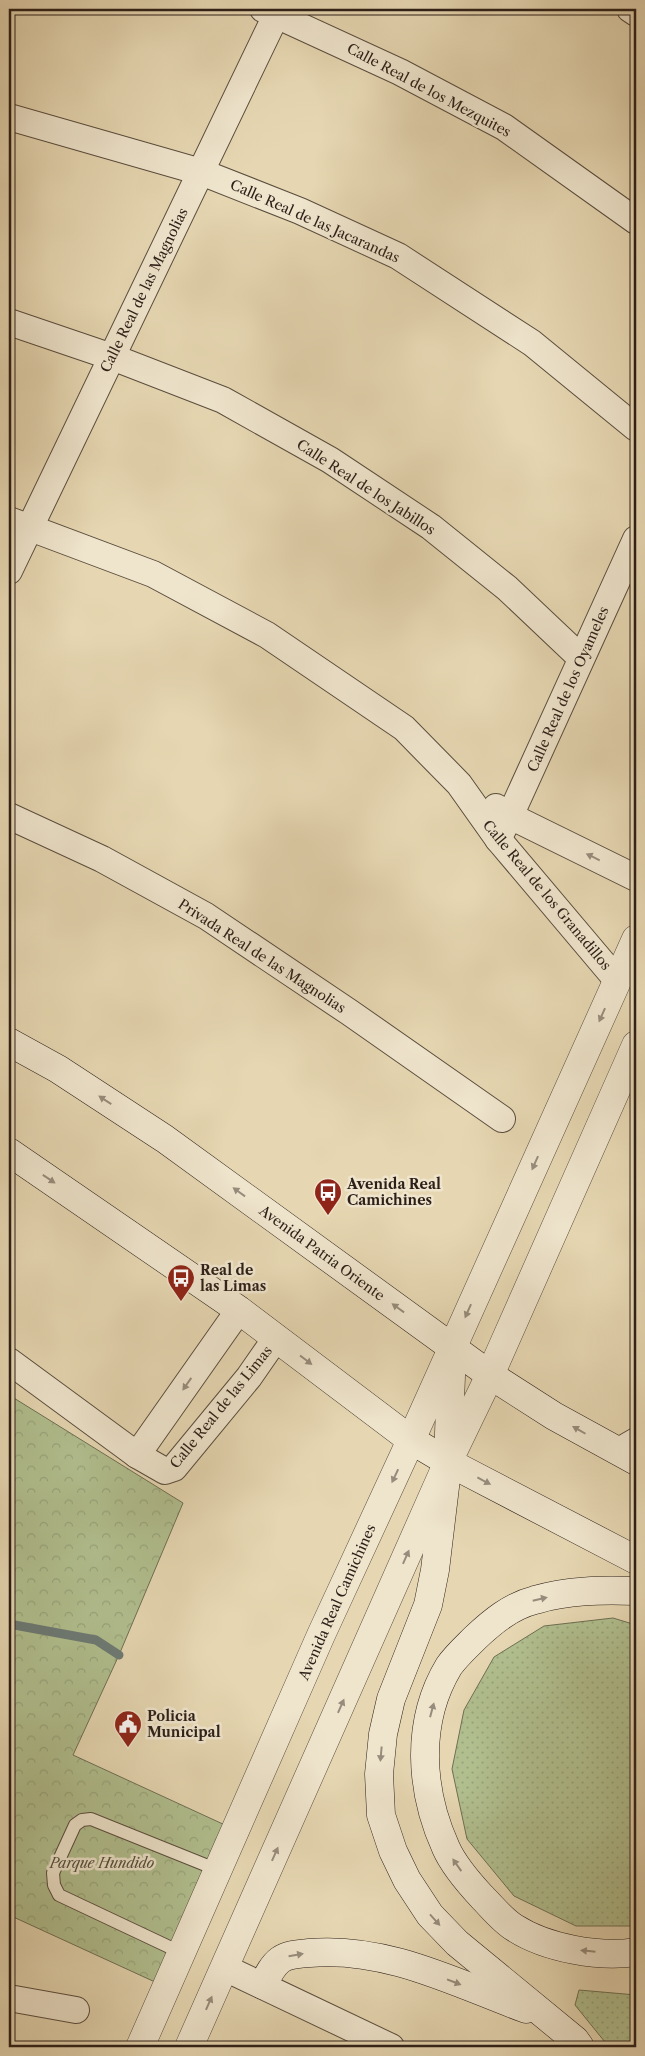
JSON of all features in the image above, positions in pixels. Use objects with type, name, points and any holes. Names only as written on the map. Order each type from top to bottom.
[{"type":"main road","name":"Avenida Real Camichines","points":[[140,2047],[321,1635],[411,1440],[636,939]]},
{"type":"main road","name":"Avenida Patria Oriente","points":[[9,1042],[58,1069],[165,1139],[490,1375],[554,1416],[628,1450]]},
{"type":"main road","points":[[189,2047],[448,1462],[490,1375],[636,1045]]},
{"type":"main road","points":[[9,1152],[239,1310],[411,1440],[448,1462],[636,1560]]},
{"type":"main road","points":[[452,1347],[448,1462],[435,1570],[428,1605],[391,1699],[382,1734],[379,1774],[382,1815],[393,1851],[407,1880],[430,1915],[457,1943],[575,2040],[580,2047]]},
{"type":"main road","points":[[636,1591],[602,1590],[565,1594],[533,1600],[504,1613],[486,1628],[450,1665],[439,1686],[426,1734],[424,1761],[434,1815],[447,1850],[471,1885],[515,1928],[547,1942],[580,1950],[606,1953],[636,1952]]},
{"type":"main road","points":[[263,1985],[274,1965],[280,1959],[292,1954],[319,1952],[361,1954],[388,1958],[412,1966],[548,2018]]},
{"type":"street","points":[[630,9],[636,13]]},
{"type":"street","name":"Calle Real de las Magnolias","points":[[9,572],[20,524],[112,357],[201,172],[273,11]]},
{"type":"street","name":"Calle Real de los Mezquites","points":[[273,11],[400,72],[504,127],[636,221]]},
{"type":"street","name":"Calle Real de las Jacarandas","points":[[9,117],[201,172],[300,211],[398,256],[532,342],[636,428]]},
{"type":"street","name":"Calle Real de los Jabillos","points":[[9,322],[112,357],[223,400],[330,460],[431,527],[492,575],[581,658]]},
{"type":"street","name":"Calle Real de los Granadillos","points":[[20,524],[153,574],[267,635],[404,728],[459,784],[498,839],[618,980]]},
{"type":"street","name":"Calle Real de los Oyameles","points":[[498,839],[636,539]]},
{"type":"street","name":"Calle Real de los Granadillos","points":[[459,784],[510,816],[636,878]]},
{"type":"street","name":"Privada Real de las Magnolias","points":[[9,816],[102,859],[206,916],[349,1012],[502,1119]]},
{"type":"street","points":[[137,1455],[239,1310]]},
{"type":"street","name":"Calle Real de las Limas","points":[[9,1361],[137,1455],[165,1471],[174,1468],[249,1377],[276,1338]]},
{"type":"street","points":[[225,1968],[391,2047]]},
{"type":"street","points":[[9,1998],[76,2010]]},
{"type":"lane","points":[[182,1953],[59,1895],[54,1884],[53,1873],[75,1825],[82,1820],[91,1819],[218,1870]]},
{"type":"green space","name":"Parque Hundido","points":[[9,1395],[183,1503],[119,1655],[73,1755],[225,1825],[155,1982],[9,1915]]},
{"type":"green space","points":[[613,1618],[636,1625],[636,1926],[576,1926],[514,1896],[467,1839],[452,1769],[464,1710],[494,1657],[544,1626]]},
{"type":"green space","points":[[579,1990],[636,1995],[636,2047],[609,2047],[575,2005]]},
{"type":"waterway","points":[[9,1624],[96,1640],[119,1655]]},
{"type":"place","name":"Avenida Real Camichines","points":[[328,1216]]},
{"type":"place","name":"Real de las Limas","points":[[181,1302]]},
{"type":"place","name":"Policia Municipal","points":[[128,1748]]}]
